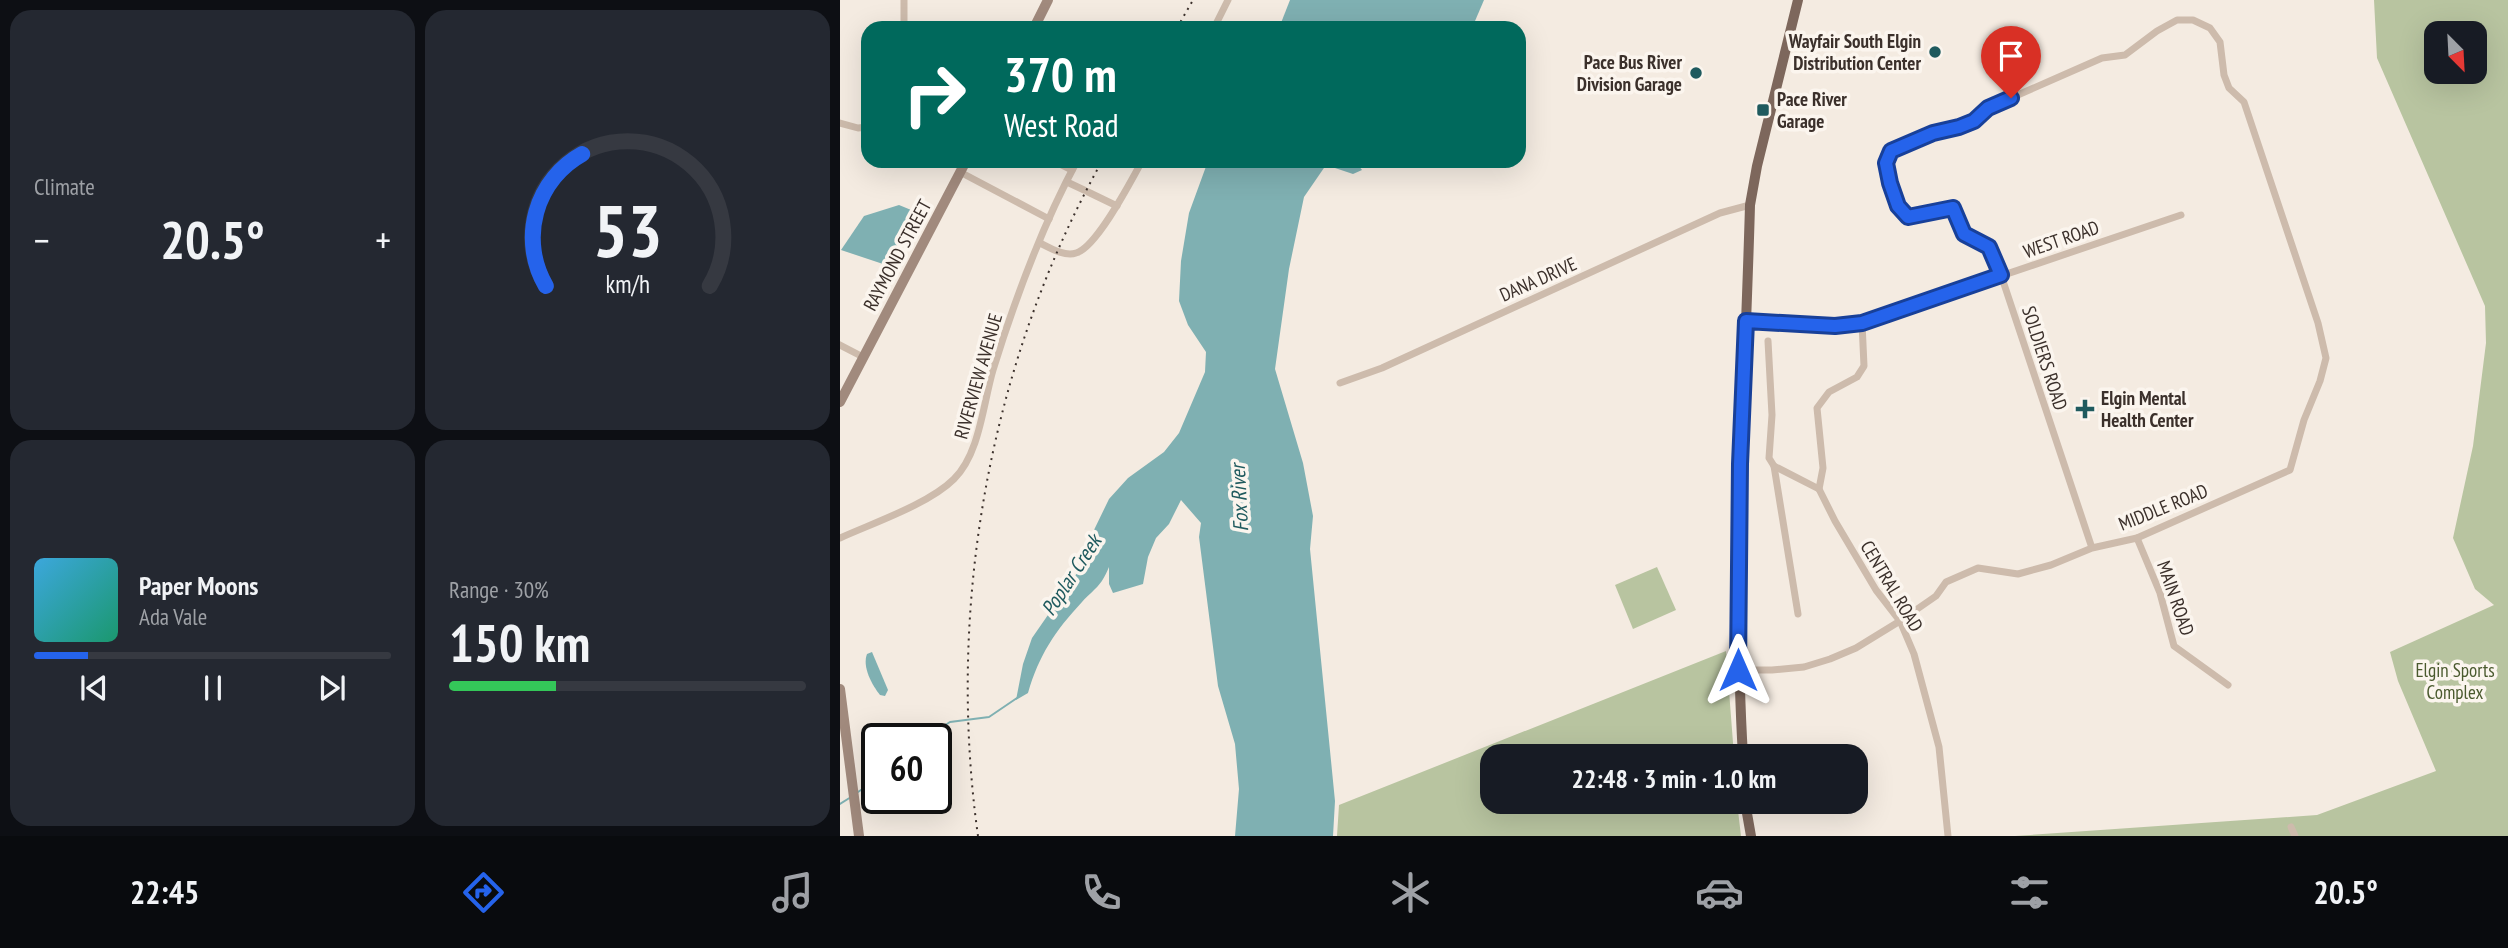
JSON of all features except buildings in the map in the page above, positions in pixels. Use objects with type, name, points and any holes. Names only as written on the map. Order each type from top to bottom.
[{"type":"main road","points":[[1742,744],[1738,670],[1740,464],[1750,205],[1798,0]]},
{"type":"main road","points":[[1747,814],[1751,836]]},
{"type":"street","points":[[904,0],[904,21]]},
{"type":"street","points":[[1038,21],[1048,0]]},
{"type":"street","points":[[1218,21],[1228,0]]},
{"type":"street","name":"SOLDIERS ROAD","points":[[2092,548],[2001,275],[1989,247],[1964,234],[1953,208],[1908,217],[1898,206],[1886,163],[1891,151],[1933,133],[1974,121],[1988,108],[2102,58],[2125,55],[2177,20],[2193,20],[2210,28],[2220,42],[2224,75],[2229,88],[2244,102],[2271,188]]},
{"type":"street","points":[[840,123],[861,128]]},
{"type":"street","name":"RAYMOND STREET","points":[[840,402],[962,168]]},
{"type":"street","points":[[1068,168],[1072,170]]},
{"type":"street","points":[[1040,243],[1069,254],[1080,252],[1112,216],[1138,168]]},
{"type":"street","name":"RIVERVIEW AVENUE","points":[[840,538],[930,496],[950,482],[964,467],[972,450],[993,369],[1012,315],[1049,219],[1072,170]]},
{"type":"street","points":[[960,172],[1049,219]]},
{"type":"street","points":[[1066,182],[1117,206]]},
{"type":"street","name":"MIDDLE ROAD","points":[[1738,670],[1793,668],[1830,659],[1856,648],[1899,621],[1936,596],[1945,582],[1978,568],[2018,574],[2051,565],[2092,548],[2137,538],[2290,470],[2326,358],[2314,311],[2271,188]]},
{"type":"street","name":"DANA DRIVE","points":[[1340,383],[1382,368],[1720,213],[1750,205]]},
{"type":"street","name":"WEST ROAD","points":[[1746,321],[1835,326],[1862,323],[2181,215]]},
{"type":"street","points":[[1774,466],[1819,489],[1823,468],[1817,408],[1829,392],[1857,377],[1864,366],[1862,323]]},
{"type":"street","points":[[1769,341],[1772,415],[1769,458],[1774,466],[1798,614]]},
{"type":"street","points":[[840,345],[863,357]]},
{"type":"street","name":"CENTRAL ROAD","points":[[1819,489],[1876,590],[1899,621],[1914,654],[1939,747],[1948,836]]},
{"type":"street","name":"MAIN ROAD","points":[[2137,538],[2160,593],[2174,646],[2228,685]]},
{"type":"street","points":[[840,688],[859,836]]},
{"type":"street","points":[[2291,827],[2295,836]]},
{"type":"green space","name":"Elgin Sports Complex","points":[[2374,0],[2508,0],[2508,836],[2015,836],[2317,815],[2436,771],[2398,681],[2390,652],[2494,605],[2475,589],[2453,538],[2473,446],[2486,343],[2485,306],[2377,58]]},
{"type":"green space","points":[[1657,567],[1676,610],[1633,629],[1615,585]]},
{"type":"green space","points":[[1726,651],[1733,744],[1492,744]]},
{"type":"green space","points":[[1480,749],[1480,814],[1738,814],[1741,836],[1337,836],[1339,805]]},
{"type":"water","points":[[1290,0],[1484,0],[1475,21],[1282,21]]},
{"type":"water","name":"Fox River","points":[[1205,168],[1324,168],[1304,197],[1289,269],[1275,369],[1303,463],[1313,516],[1310,549],[1335,801],[1333,836],[1235,836],[1239,789],[1235,744],[1218,686],[1199,537],[1201,523],[1181,500],[1169,524],[1156,538],[1148,557],[1143,584],[1113,593],[1109,584],[1109,567],[1100,583],[1072,613],[1049,644],[1028,693],[1016,700],[1023,664],[1032,638],[1084,563],[1094,530],[1109,499],[1128,478],[1164,452],[1179,433],[1205,372],[1206,352],[1188,325],[1179,301],[1181,261],[1189,213]]},
{"type":"water","points":[[1335,168],[1362,170],[1353,174]]},
{"type":"water","points":[[899,205],[916,212],[886,265],[841,250],[864,216]]},
{"type":"water","points":[[872,652],[888,690],[885,696],[877,691],[867,670],[867,654]]},
{"type":"waterway","name":"Poplar Creek","points":[[948,723],[989,717],[1017,698]]},
{"type":"waterway","name":"Poplar Creek","points":[[840,804],[851,797]]},
{"type":"railway","points":[[1181,21],[1193,0]]},
{"type":"railway","points":[[978,836],[970,750],[968,662],[973,575],[986,489],[1005,403],[1030,320],[1063,239],[1098,168]]},
{"type":"place","name":"Wayfair South Elgin Distribution Center","points":[[1935,52]]},
{"type":"place","name":"Pace Bus River Division Garage","points":[[1696,73]]},
{"type":"place","name":"Pace River Garage","points":[[1763,110]]},
{"type":"place","name":"Elgin Mental Health Center","points":[[2085,409]]},
{"type":"route","points":[[1738,670],[1740,464],[1746,321],[1835,326],[1862,323],[2001,275],[1989,247],[1964,234],[1953,208],[1908,217],[1898,206],[1886,163],[1891,151],[1933,133],[1974,121],[1988,108],[2011,98]]}]
